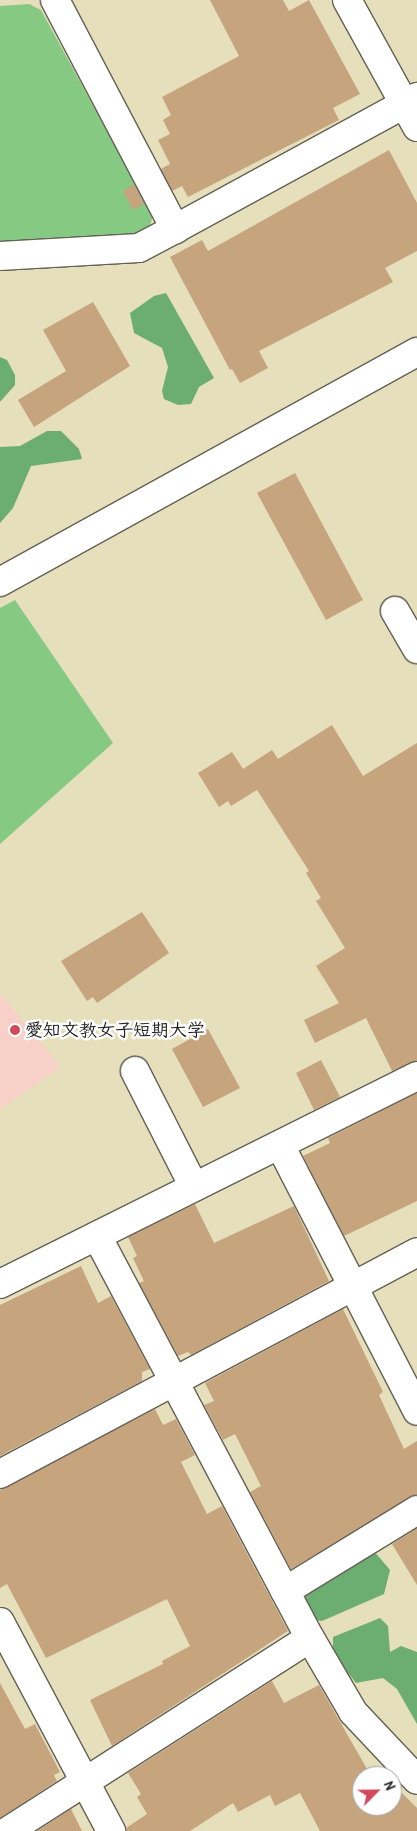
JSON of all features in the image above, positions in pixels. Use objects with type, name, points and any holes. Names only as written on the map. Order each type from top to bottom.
[{"type":"street","points":[[55,0],[175,229]]},
{"type":"street","points":[[0,256],[139,248],[413,109],[347,0]]},
{"type":"street","points":[[0,582],[417,352]]},
{"type":"street","points":[[395,611],[417,649]]},
{"type":"street","points":[[135,1071],[194,1187]]},
{"type":"street","points":[[0,1284],[417,1076]]},
{"type":"street","points":[[280,1145],[417,1411]]},
{"type":"street","points":[[97,1236],[310,1638],[353,1712],[417,1780]]},
{"type":"street","points":[[0,1474],[417,1252]]},
{"type":"street","points":[[285,1591],[417,1510]]},
{"type":"street","points":[[0,1622],[111,1831]]},
{"type":"street","points":[[8,1831],[310,1638]]},
{"type":"shaded area","name":"愛知文教女子短期大学","points":[[0,993],[61,1067],[0,1109]]},
{"type":"green space","points":[[29,4],[41,10],[153,216],[149,228],[136,234],[0,243],[0,6]]},
{"type":"green space","points":[[166,293],[214,378],[199,387],[191,404],[178,405],[164,399],[162,391],[168,367],[162,348],[134,333],[130,313],[154,296]]},
{"type":"green space","points":[[0,357],[7,360],[15,375],[15,385],[0,402]]},
{"type":"green space","points":[[47,431],[61,431],[79,449],[82,459],[31,466],[13,508],[0,523],[0,447],[20,446]]},
{"type":"green space","points":[[15,600],[113,743],[0,844],[0,608]]},
{"type":"green space","points":[[374,1551],[390,1570],[384,1594],[322,1621],[316,1620],[306,1603],[306,1594]]},
{"type":"green space","points":[[380,1618],[388,1626],[390,1652],[401,1646],[417,1652],[417,1724],[397,1689],[383,1678],[356,1683],[333,1654],[333,1637]]},
{"type":"building","points":[[210,0],[283,0],[289,11],[309,0],[360,94],[333,108],[339,120],[188,197],[182,186],[172,191],[161,169],[170,164],[158,140],[170,134],[163,120],[171,115],[162,97],[239,56]]},
{"type":"building","points":[[389,150],[417,203],[417,251],[385,268],[393,282],[259,351],[268,368],[240,383],[232,369],[230,370],[170,257],[202,240],[208,251]]},
{"type":"building","points":[[134,184],[144,204],[133,210],[123,191]]},
{"type":"building","points":[[93,302],[130,366],[34,427],[18,400],[66,371],[43,330]]},
{"type":"building","points":[[295,473],[363,600],[326,620],[257,493]]},
{"type":"building","points":[[332,725],[363,776],[417,743],[417,1061],[392,1071],[366,1018],[315,1043],[304,1020],[339,1003],[316,966],[345,948],[316,901],[321,898],[306,873],[309,871],[257,790],[231,806],[228,801],[219,807],[198,773],[232,752],[243,769],[272,750],[278,759]]},
{"type":"building","points":[[142,912],[169,953],[97,1003],[93,997],[87,1001],[61,961]]},
{"type":"building","points":[[208,1029],[240,1088],[203,1107],[172,1049]]},
{"type":"building","points":[[321,1060],[340,1097],[314,1110],[296,1073]]},
{"type":"building","points":[[417,1093],[417,1201],[344,1236],[303,1156],[330,1143],[328,1138]]},
{"type":"building","points":[[195,1204],[214,1243],[294,1206],[329,1281],[191,1355],[188,1352],[178,1356],[139,1283],[144,1281],[133,1258],[137,1256],[128,1237]]},
{"type":"building","points":[[81,1266],[98,1303],[111,1296],[150,1369],[142,1372],[142,1381],[0,1456],[0,1305]]},
{"type":"building","points":[[343,1309],[383,1392],[379,1395],[404,1449],[417,1441],[417,1494],[291,1569],[250,1492],[261,1486],[235,1434],[223,1440],[204,1405],[214,1401],[205,1383]]},
{"type":"building","points":[[155,1409],[163,1425],[176,1419],[195,1455],[181,1462],[207,1514],[222,1506],[288,1631],[112,1746],[90,1700],[163,1664],[162,1661],[190,1646],[167,1599],[46,1658],[7,1584],[0,1588],[0,1490]]},
{"type":"building","points":[[417,1528],[417,1585],[392,1544]]},
{"type":"building","points":[[272,1681],[284,1703],[319,1685],[365,1766],[352,1766],[352,1816],[402,1816],[402,1793],[417,1808],[417,1831],[320,1831],[300,1793],[275,1806],[270,1795],[238,1812],[233,1803],[190,1831],[127,1831],[126,1828],[147,1814],[137,1797],[141,1794],[128,1773]]},
{"type":"building","points":[[0,1683],[25,1729],[35,1724],[60,1772],[54,1775],[57,1781],[0,1818]]},
{"type":"building","points":[[71,1809],[82,1831],[37,1831]]},
{"type":"place","name":"愛知文教女子短期大学","points":[[15,1030]]}]
